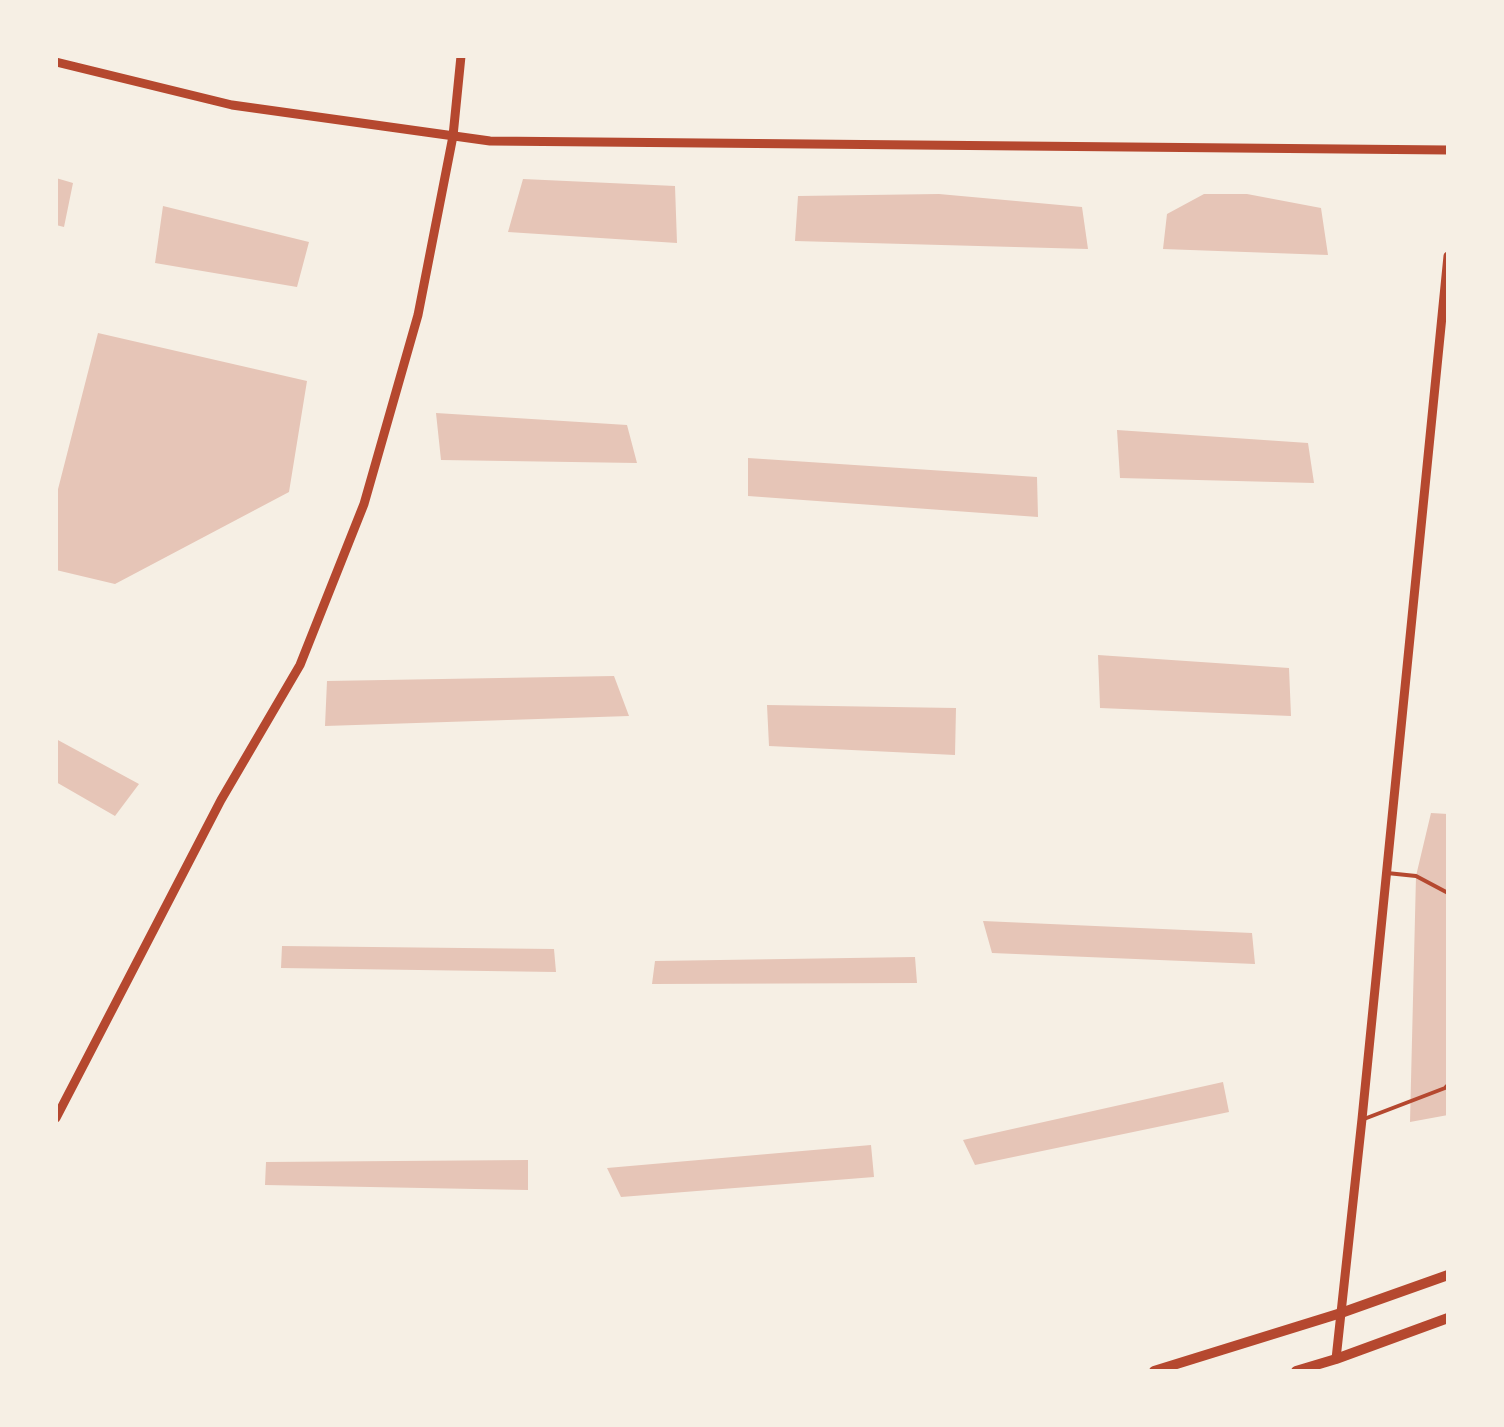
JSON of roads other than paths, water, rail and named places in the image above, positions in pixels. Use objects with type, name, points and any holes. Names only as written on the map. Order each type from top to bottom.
[{"type":"main road","points":[[1154,1371],[1341,1313],[1448,1275]]},
{"type":"main road","points":[[1296,1371],[1336,1359],[1448,1318]]},
{"type":"street","points":[[56,1118],[222,800],[303,656],[364,504],[418,315],[453,136],[461,56]]},
{"type":"street","points":[[56,62],[232,105],[490,141],[1448,150]]},
{"type":"street","points":[[1336,1359],[1362,1119],[1448,256]]},
{"type":"lane","points":[[1386,872],[1416,876],[1448,893]]},
{"type":"lane","points":[[1362,1119],[1445,1088],[1448,1085]]}]
